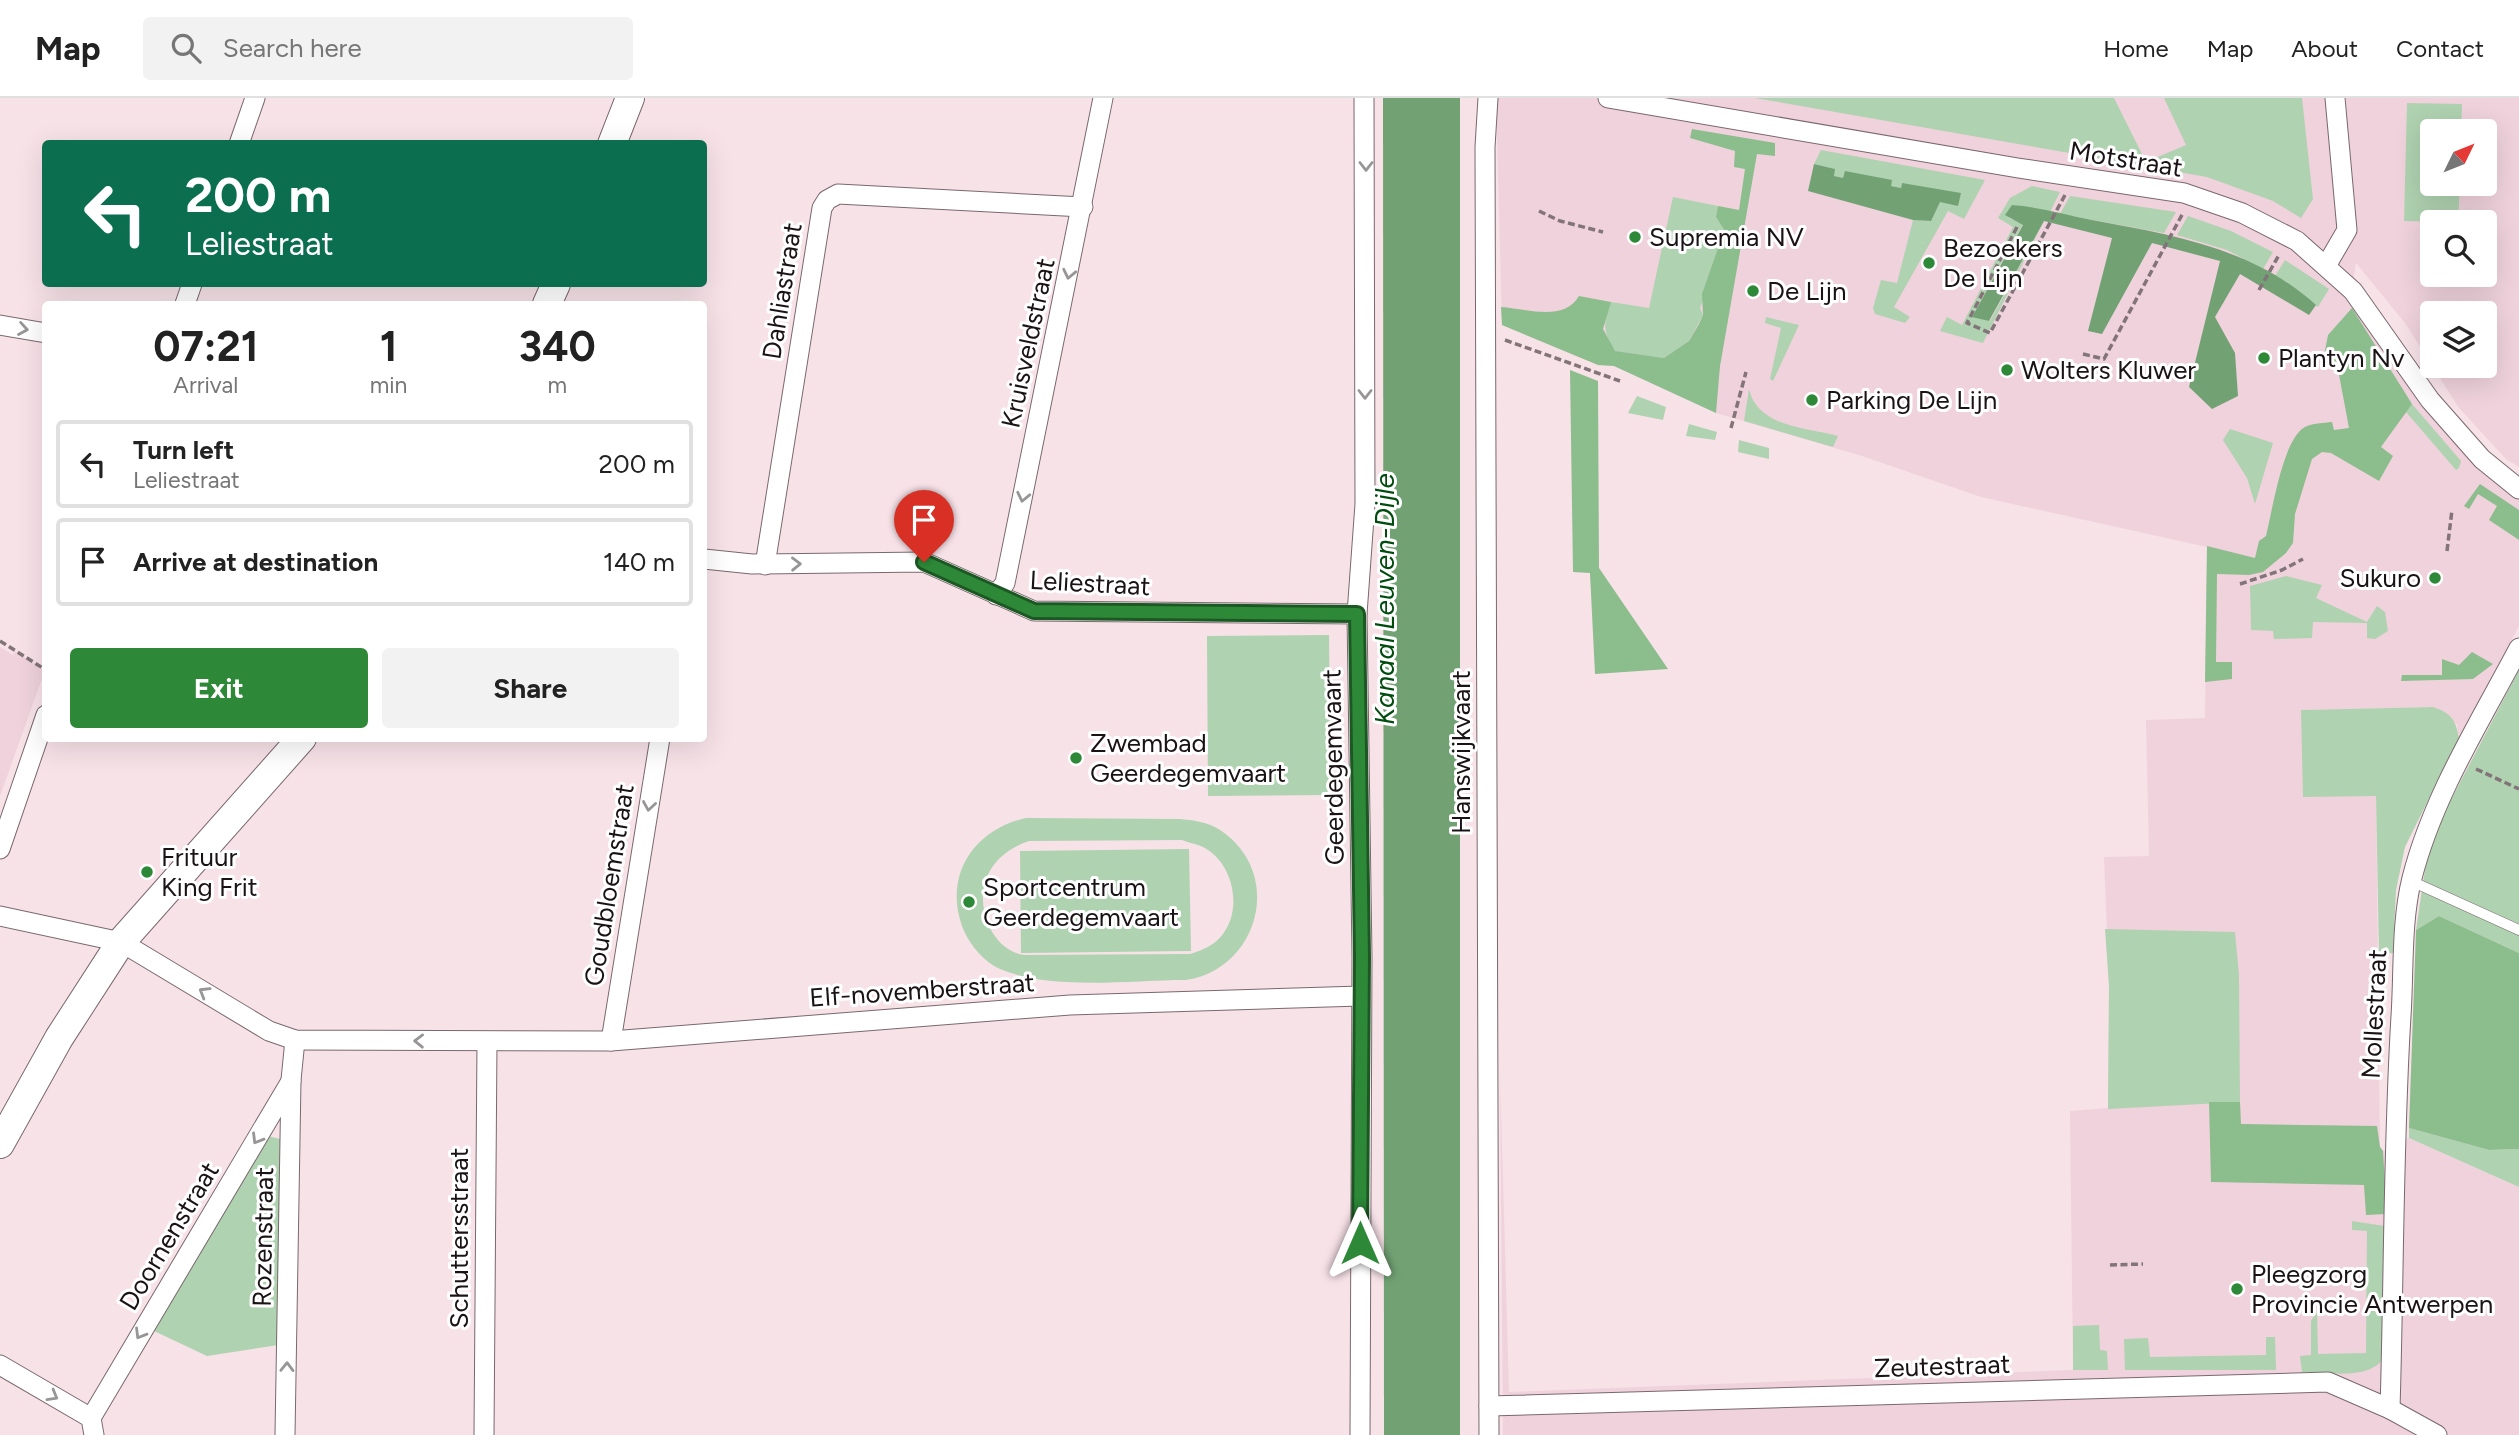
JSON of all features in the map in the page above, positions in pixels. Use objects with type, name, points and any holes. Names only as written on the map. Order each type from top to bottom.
[{"type":"street","points":[[240,140],[255,98]]},
{"type":"street","points":[[614,140],[630,98]]},
{"type":"street","name":"Kruisveldstraat","points":[[996,595],[1005,583],[1103,98]]},
{"type":"street","name":"Geerdegemvaart","points":[[1360,1435],[1361,996],[1357,614],[1365,504],[1364,98]]},
{"type":"street","name":"Hanswijkvaart","points":[[1488,98],[1486,334],[1489,1435]]},
{"type":"street","name":"Motstraat","points":[[1608,98],[2018,168],[2185,193],[2242,213],[2297,241],[2353,291],[2430,400],[2482,459],[2519,489]]},
{"type":"street","points":[[2326,266],[2347,230],[2336,98]]},
{"type":"street","name":"Dahliastraat","points":[[765,565],[822,208],[827,200],[838,194],[1083,207]]},
{"type":"street","points":[[0,325],[42,332]]},
{"type":"street","name":"Leliestraat","points":[[707,559],[765,565],[924,562],[1034,611],[1357,614]]},
{"type":"street","name":"Mollestraat","points":[[2390,1409],[2396,1214],[2396,1107],[2411,881],[2425,833],[2519,648]]},
{"type":"street","points":[[0,849],[42,727]]},
{"type":"street","points":[[0,1144],[59,1038],[121,942],[298,742]]},
{"type":"street","name":"Goudbloemstraat","points":[[611,1041],[659,742]]},
{"type":"street","points":[[0,916],[121,942],[269,1031],[295,1040]]},
{"type":"street","name":"Elf-novemberstraat","points":[[295,1040],[611,1041],[1070,1005],[1361,996]]},
{"type":"street","name":"Rozenstraat","points":[[285,1435],[295,1040]]},
{"type":"street","name":"Schuttersstraat","points":[[484,1435],[487,1042]]},
{"type":"street","name":"Doornenstraat","points":[[93,1426],[292,1080]]},
{"type":"street","points":[[0,1365],[93,1426]]},
{"type":"street","name":"Zeutestraat","points":[[1489,1406],[2328,1382],[2390,1409],[2437,1435]]},
{"type":"lane","points":[[2411,881],[2519,930]]},
{"type":"path","points":[[1539,211],[1560,222],[1603,232]]},
{"type":"path","points":[[2017,227],[1967,323],[1990,333],[2055,212]]},
{"type":"path","points":[[2083,354],[2104,359],[2172,233]]},
{"type":"path","points":[[2260,288],[2269,274]]},
{"type":"path","points":[[1486,334],[1620,381]]},
{"type":"path","points":[[1731,429],[1746,372]]},
{"type":"path","points":[[2447,551],[2452,510]]},
{"type":"path","points":[[2241,584],[2283,570],[2303,559]]},
{"type":"path","points":[[0,641],[42,667]]},
{"type":"path","points":[[2459,762],[2519,789]]},
{"type":"path","points":[[2110,1265],[2143,1265]]},
{"type":"shaded area","points":[[1496,98],[2519,98],[2519,467],[2506,459],[2459,408],[2440,378],[2497,378],[2497,301],[2420,301],[2420,347],[2405,323],[2356,263],[2350,301],[2519,498],[2519,626],[2459,738],[2457,724],[2433,707],[2301,710],[2376,796],[2380,1147],[2384,1151],[2409,1138],[2519,1187],[2519,1435],[1503,1435],[1500,1074],[1509,1392],[2073,1370],[2070,1111],[2108,1108],[2109,986],[2104,857],[2149,856],[2146,720],[2205,718],[2207,547],[1981,497],[1862,456],[1716,413],[1614,366],[1598,365],[1502,325]]},
{"type":"shaded area","points":[[1755,98],[2114,98],[2146,162],[2186,145],[2164,98],[2302,98],[2313,199],[2301,218],[2273,201],[2207,177]]},
{"type":"shaded area","points":[[2407,103],[2462,104],[2461,119],[2420,119],[2420,196],[2459,196],[2459,210],[2420,210],[2420,221],[2404,221]]},
{"type":"shaded area","points":[[1692,129],[1775,143],[1775,156],[1757,154],[1720,366],[1716,413],[1614,366],[1598,365],[1502,325],[1501,307],[1555,311],[1572,304],[1579,296],[1611,302],[1603,329],[1615,351],[1664,358],[1689,341],[1703,315],[1702,294],[1722,237],[1727,234],[1716,217],[1718,206],[1739,210],[1745,169],[1734,167],[1735,151],[1690,138]]},
{"type":"shaded area","points":[[1821,150],[1985,180],[1964,219],[1948,211],[1894,307],[1910,317],[1905,323],[1875,314],[1873,308],[1881,280],[1897,283],[1913,220],[1931,221],[1902,183],[1901,188],[1891,186],[1891,181],[1845,172],[1843,178],[1833,176],[1834,169],[1814,164]]},
{"type":"shaded area","points":[[2032,186],[2060,192],[2050,212],[2012,205],[2009,218],[2023,224],[1972,316],[1990,321],[2044,221],[1983,343],[1940,331],[1947,317],[1962,325],[2013,227],[1998,218],[2010,198]]},
{"type":"shaded area","points":[[2070,196],[2176,212],[2164,233],[2060,214]]},
{"type":"shaded area","points":[[1673,197],[1718,206],[1716,217],[1728,234],[1700,308],[1703,315],[1689,341],[1664,358],[1614,351],[1605,327],[1611,302],[1649,308]]},
{"type":"shaded area","points":[[2188,216],[2231,231],[2273,252],[2263,269],[2227,250],[2177,235]]},
{"type":"shaded area","points":[[2285,260],[2329,289],[2318,307],[2275,276]]},
{"type":"shaded area","points":[[2352,308],[2412,404],[2381,447],[2393,456],[2379,481],[2331,453],[2322,452],[2312,459],[2295,514],[2293,543],[2286,553],[2263,572],[2249,575],[2217,574],[2216,662],[2232,662],[2232,679],[2205,682],[2207,546],[2255,558],[2259,541],[2266,536],[2285,460],[2297,434],[2305,427],[2318,423],[2332,422],[2334,430],[2349,428],[2337,364],[2322,366],[2328,335]]},
{"type":"shaded area","points":[[1766,317],[1799,325],[1773,381],[1770,379],[1781,328],[1765,323]]},
{"type":"shaded area","points":[[1570,370],[1598,381],[1599,568],[1668,669],[1595,674],[1590,573],[1573,572]]},
{"type":"shaded area","points":[[1749,389],[1754,402],[1773,418],[1798,428],[1838,436],[1833,447],[1744,421]]},
{"type":"shaded area","points":[[1637,396],[1666,407],[1663,420],[1628,413]]},
{"type":"shaded area","points":[[2412,404],[2461,461],[2459,468],[2456,470],[2406,412]]},
{"type":"shaded area","points":[[1689,424],[1717,432],[1715,440],[1686,436]]},
{"type":"shaded area","points":[[2230,429],[2273,443],[2255,504],[2247,478],[2223,440]]},
{"type":"shaded area","points":[[1739,440],[1769,448],[1769,459],[1738,452]]},
{"type":"shaded area","points":[[2480,484],[2519,510],[2519,540],[2489,520],[2497,506],[2478,494],[2469,509],[2464,506]]},
{"type":"shaded area","points":[[2286,576],[2322,585],[2316,598],[2367,622],[2377,606],[2385,612],[2388,631],[2375,639],[2367,638],[2367,623],[2313,622],[2312,638],[2274,639],[2273,631],[2251,630],[2250,586]]},
{"type":"shaded area","points":[[1329,635],[1331,795],[1208,796],[1207,636]]},
{"type":"shaded area","points":[[0,647],[13,655],[15,651],[42,668],[42,678],[0,796]]},
{"type":"shaded area","points":[[2472,652],[2493,664],[2473,679],[2401,681],[2402,675],[2442,675],[2442,659],[2459,665]]},
{"type":"shaded area","points":[[2519,670],[2519,953],[2439,916],[2416,930],[2426,862],[2445,811]]},
{"type":"shaded area","points":[[2433,707],[2452,718],[2459,738],[2405,847],[2396,890],[2393,953],[2379,955],[2376,796],[2303,797],[2301,710]]},
{"type":"shaded area","name":"Sportcentrum Geerdegemvaart","points":[[1026,818],[1179,819],[1215,827],[1240,848],[1252,870],[1257,893],[1255,917],[1246,939],[1231,958],[1211,972],[1186,980],[1067,982],[1021,976],[1000,969],[983,958],[967,937],[958,911],[957,893],[960,875],[977,845],[990,833]],"holes":[[[1182,840],[1203,847],[1213,854],[1222,863],[1232,886],[1233,912],[1229,923],[1220,938],[1204,949],[1190,954],[1024,955],[1004,946],[990,928],[985,914],[984,887],[994,864],[1015,847],[1029,841]]]},
{"type":"shaded area","points":[[1189,849],[1191,951],[1021,953],[1020,851]]},
{"type":"shaded area","points":[[2439,916],[2519,953],[2519,1149],[2489,1150],[2409,1128],[2416,930]]},
{"type":"shaded area","points":[[2105,929],[2235,932],[2239,975],[2240,1102],[2108,1109],[2109,986]]},
{"type":"shaded area","points":[[2209,1102],[2240,1102],[2241,1124],[2377,1126],[2383,1151],[2387,1214],[2366,1215],[2364,1185],[2211,1182]]},
{"type":"shaded area","points":[[2409,1128],[2489,1150],[2519,1149],[2519,1187],[2409,1138]]},
{"type":"shaded area","points":[[268,1136],[280,1139],[278,1345],[207,1356],[154,1331]]},
{"type":"shaded area","points":[[2352,1221],[2384,1226],[2386,1353],[2380,1362],[2361,1372],[2302,1372],[2300,1356],[2311,1355],[2311,1321],[2317,1312],[2318,1354],[2366,1353],[2367,1231],[2352,1230]]},
{"type":"shaded area","points":[[2099,1325],[2100,1350],[2107,1351],[2108,1370],[2073,1370],[2073,1326]]},
{"type":"shaded area","points":[[2266,1337],[2275,1337],[2276,1370],[2125,1370],[2124,1339],[2148,1338],[2150,1357],[2266,1355]]},
{"type":"water","name":"Kanaal Leuven-Dijle","points":[[1383,98],[1460,98],[1460,1435],[1384,1435]]},
{"type":"water","points":[[1814,164],[1835,169],[1834,176],[1843,178],[1845,171],[1892,180],[1891,186],[1901,188],[1902,183],[1961,193],[1958,206],[1940,202],[1931,221],[1913,220],[1808,191]]},
{"type":"water","points":[[2012,205],[2182,238],[2211,247],[2266,270],[2316,305],[2309,315],[2240,274],[2215,317],[2235,353],[2238,396],[2212,409],[2189,387],[2220,261],[2152,243],[2102,334],[2088,331],[2112,238],[2044,221],[1989,321],[1972,317],[2023,225],[2005,215]]},
{"type":"place","name":"Supremia NV","points":[[1635,237]]},
{"type":"place","name":"Bezoekers De Lijn","points":[[1929,263]]},
{"type":"place","name":"De Lijn","points":[[1753,291]]},
{"type":"place","name":"Plantyn Nv","points":[[2264,358]]},
{"type":"place","name":"Wolters Kluwer","points":[[2007,370]]},
{"type":"place","name":"Parking De Lijn","points":[[1812,400]]},
{"type":"place","name":"Sukuro","points":[[2435,578]]},
{"type":"place","name":"Zwembad Geerdegemvaart","points":[[1076,758]]},
{"type":"place","name":"Frituur King Frit","points":[[147,872]]},
{"type":"place","name":"Sportcentrum Geerdegemvaart","points":[[969,902]]},
{"type":"place","name":"Pleegzorg Provincie Antwerpen","points":[[2237,1289]]},
{"type":"route","points":[[924,562],[955,574],[1015,605],[1034,611],[1357,614],[1362,957],[1360,1243]]}]
